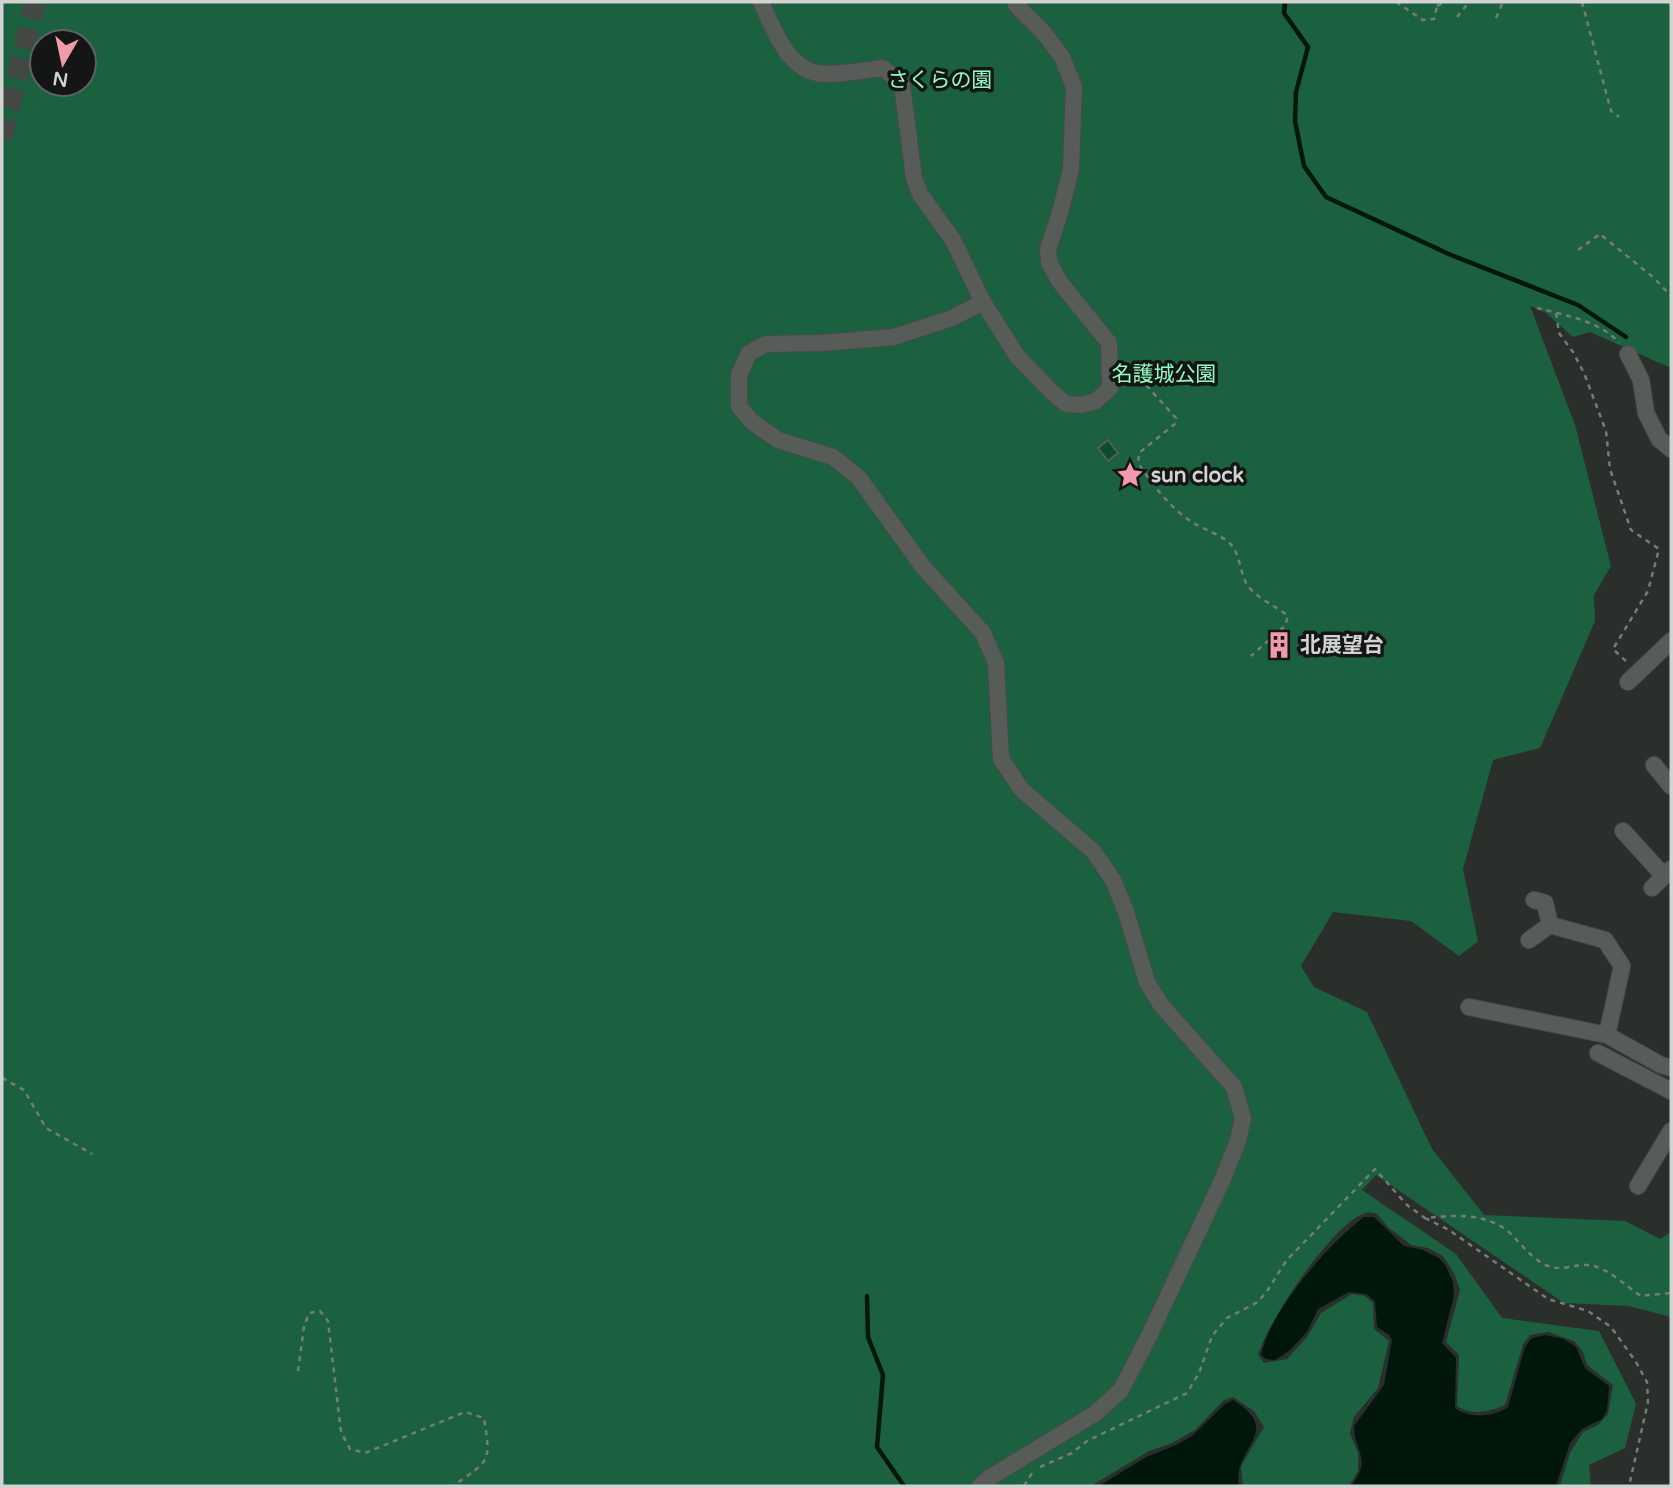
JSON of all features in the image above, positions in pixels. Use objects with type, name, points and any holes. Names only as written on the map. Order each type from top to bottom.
[{"type":"street","points":[[761,2],[789,57],[804,69],[819,74],[883,68],[902,84],[914,178],[920,194],[953,240],[983,302],[1017,356],[1066,404],[1081,405],[1096,401],[1110,388],[1109,345],[1059,281],[1049,262],[1048,248],[1071,170],[1074,88],[1062,57],[1044,33],[1016,5],[1019,2]]},
{"type":"street","points":[[980,1486],[1096,1413],[1121,1390],[1221,1183],[1238,1141],[1243,1118],[1234,1087],[1161,1005],[1147,982],[1126,912],[1113,880],[1093,851],[1023,790],[1001,759],[996,663],[983,632],[922,567],[859,478],[833,457],[778,440],[751,421],[739,406],[739,376],[749,353],[766,344],[894,337],[952,318],[983,302]]},
{"type":"street","points":[[1628,354],[1641,380],[1646,413],[1659,439],[1671,449]]},
{"type":"street","points":[[1632,677],[1671,641]]},
{"type":"street","points":[[1654,765],[1669,780]]},
{"type":"street","points":[[1623,831],[1668,873],[1652,888]]},
{"type":"street","points":[[1534,900],[1545,903],[1550,925]]},
{"type":"street","points":[[1530,940],[1550,925]]},
{"type":"street","points":[[1550,925],[1605,940],[1622,966],[1607,1035]]},
{"type":"street","points":[[1469,1007],[1607,1035],[1671,1068]]},
{"type":"street","points":[[1598,1053],[1641,1082],[1671,1091]]},
{"type":"street","points":[[1641,1082],[1653,1061]]},
{"type":"street","points":[[1638,1185],[1671,1131]]},
{"type":"path","points":[[1396,2],[1423,20],[1434,19],[1438,4],[1446,2]]},
{"type":"path","points":[[1457,17],[1469,2]]},
{"type":"path","points":[[1496,18],[1503,2]]},
{"type":"path","points":[[1581,2],[1611,111],[1619,117]]},
{"type":"path","points":[[1578,250],[1600,234],[1654,278],[1671,296]]},
{"type":"path","points":[[1537,308],[1574,317],[1613,336],[1628,354]]},
{"type":"path","points":[[1556,313],[1559,333],[1584,373],[1606,431],[1610,469],[1631,530],[1659,549],[1648,591],[1613,649],[1632,677]]},
{"type":"path","points":[[1109,345],[1176,418],[1176,423],[1139,453],[1138,463],[1180,513],[1207,531],[1227,540],[1236,551],[1247,584],[1260,597],[1288,616],[1285,626],[1251,656]]},
{"type":"path","points":[[2,1078],[23,1090],[46,1128],[92,1154]]},
{"type":"path","points":[[1024,1486],[1033,1470],[1072,1453],[1087,1441],[1187,1393],[1199,1373],[1212,1336],[1227,1318],[1256,1303],[1266,1293],[1286,1261],[1375,1169],[1407,1205],[1425,1218],[1449,1230],[1548,1299],[1588,1311],[1611,1327],[1647,1382],[1648,1402],[1629,1486]]},
{"type":"path","points":[[1425,1218],[1453,1214],[1474,1217],[1505,1228],[1530,1255],[1549,1267],[1586,1265],[1603,1269],[1641,1296],[1671,1293]]},
{"type":"path","points":[[298,1371],[304,1327],[309,1313],[320,1311],[328,1321],[341,1432],[350,1449],[365,1453],[465,1412],[484,1418],[488,1449],[484,1463],[453,1486]]},
{"type":"green space","points":[[2,2],[1671,2],[1671,368],[1590,332],[1573,337],[1545,312],[1530,306],[1575,425],[1611,566],[1594,595],[1595,621],[1540,748],[1493,760],[1463,869],[1478,941],[1459,956],[1411,921],[1333,912],[1301,966],[1314,987],[1367,1012],[1432,1149],[1484,1215],[1625,1221],[1660,1239],[1671,1232],[1671,1317],[1629,1306],[1564,1303],[1376,1175],[1362,1190],[1456,1254],[1502,1318],[1599,1331],[1636,1404],[1625,1448],[1589,1465],[1591,1486],[1560,1486],[1570,1453],[1583,1432],[1598,1425],[1608,1414],[1613,1385],[1587,1365],[1583,1352],[1574,1341],[1548,1332],[1530,1335],[1523,1344],[1505,1405],[1481,1412],[1457,1406],[1459,1355],[1446,1342],[1460,1290],[1454,1273],[1443,1256],[1428,1248],[1411,1245],[1388,1227],[1376,1213],[1365,1213],[1336,1235],[1303,1275],[1274,1320],[1258,1355],[1264,1363],[1287,1359],[1307,1337],[1321,1313],[1352,1294],[1365,1296],[1373,1303],[1374,1329],[1389,1341],[1378,1388],[1354,1417],[1350,1433],[1358,1453],[1358,1471],[1350,1484],[1243,1486],[1241,1466],[1264,1427],[1254,1411],[1233,1397],[1224,1400],[1195,1430],[1172,1443],[1149,1451],[1091,1486],[2,1486]]},
{"type":"shaded area","points":[[1364,1217],[1374,1217],[1404,1246],[1423,1250],[1439,1258],[1446,1266],[1453,1282],[1454,1296],[1442,1343],[1456,1358],[1455,1408],[1467,1414],[1482,1415],[1496,1413],[1508,1407],[1525,1347],[1532,1338],[1545,1335],[1564,1339],[1576,1347],[1585,1368],[1609,1386],[1607,1410],[1602,1419],[1582,1429],[1570,1443],[1556,1486],[1351,1486],[1362,1462],[1354,1426],[1384,1385],[1392,1340],[1377,1327],[1375,1301],[1366,1294],[1349,1292],[1318,1309],[1307,1332],[1289,1351],[1275,1360],[1261,1355],[1276,1319],[1302,1280],[1334,1244]]},
{"type":"shaded area","points":[[1233,1400],[1248,1411],[1255,1421],[1256,1431],[1242,1461],[1239,1486],[1099,1486],[1146,1457],[1192,1436],[1225,1404]]},
{"type":"building","points":[[1108,440],[1118,453],[1108,461],[1098,448]]},
{"type":"waterway","points":[[1285,2],[1284,13],[1308,47],[1296,92],[1295,121],[1304,166],[1326,197],[1451,255],[1578,305],[1626,337]]},
{"type":"waterway","points":[[867,1296],[868,1337],[883,1375],[877,1447],[904,1486]]},
{"type":"tunnel","points":[[2,139],[35,2]]},
{"type":"place","name":"sun clock","points":[[1130,475]]},
{"type":"place","name":"北展望台","points":[[1279,645]]},
{"type":"park label","name":"さくらの園","points":[[940,80]]},
{"type":"park label","name":"名護城公園","points":[[1164,374]]}]
